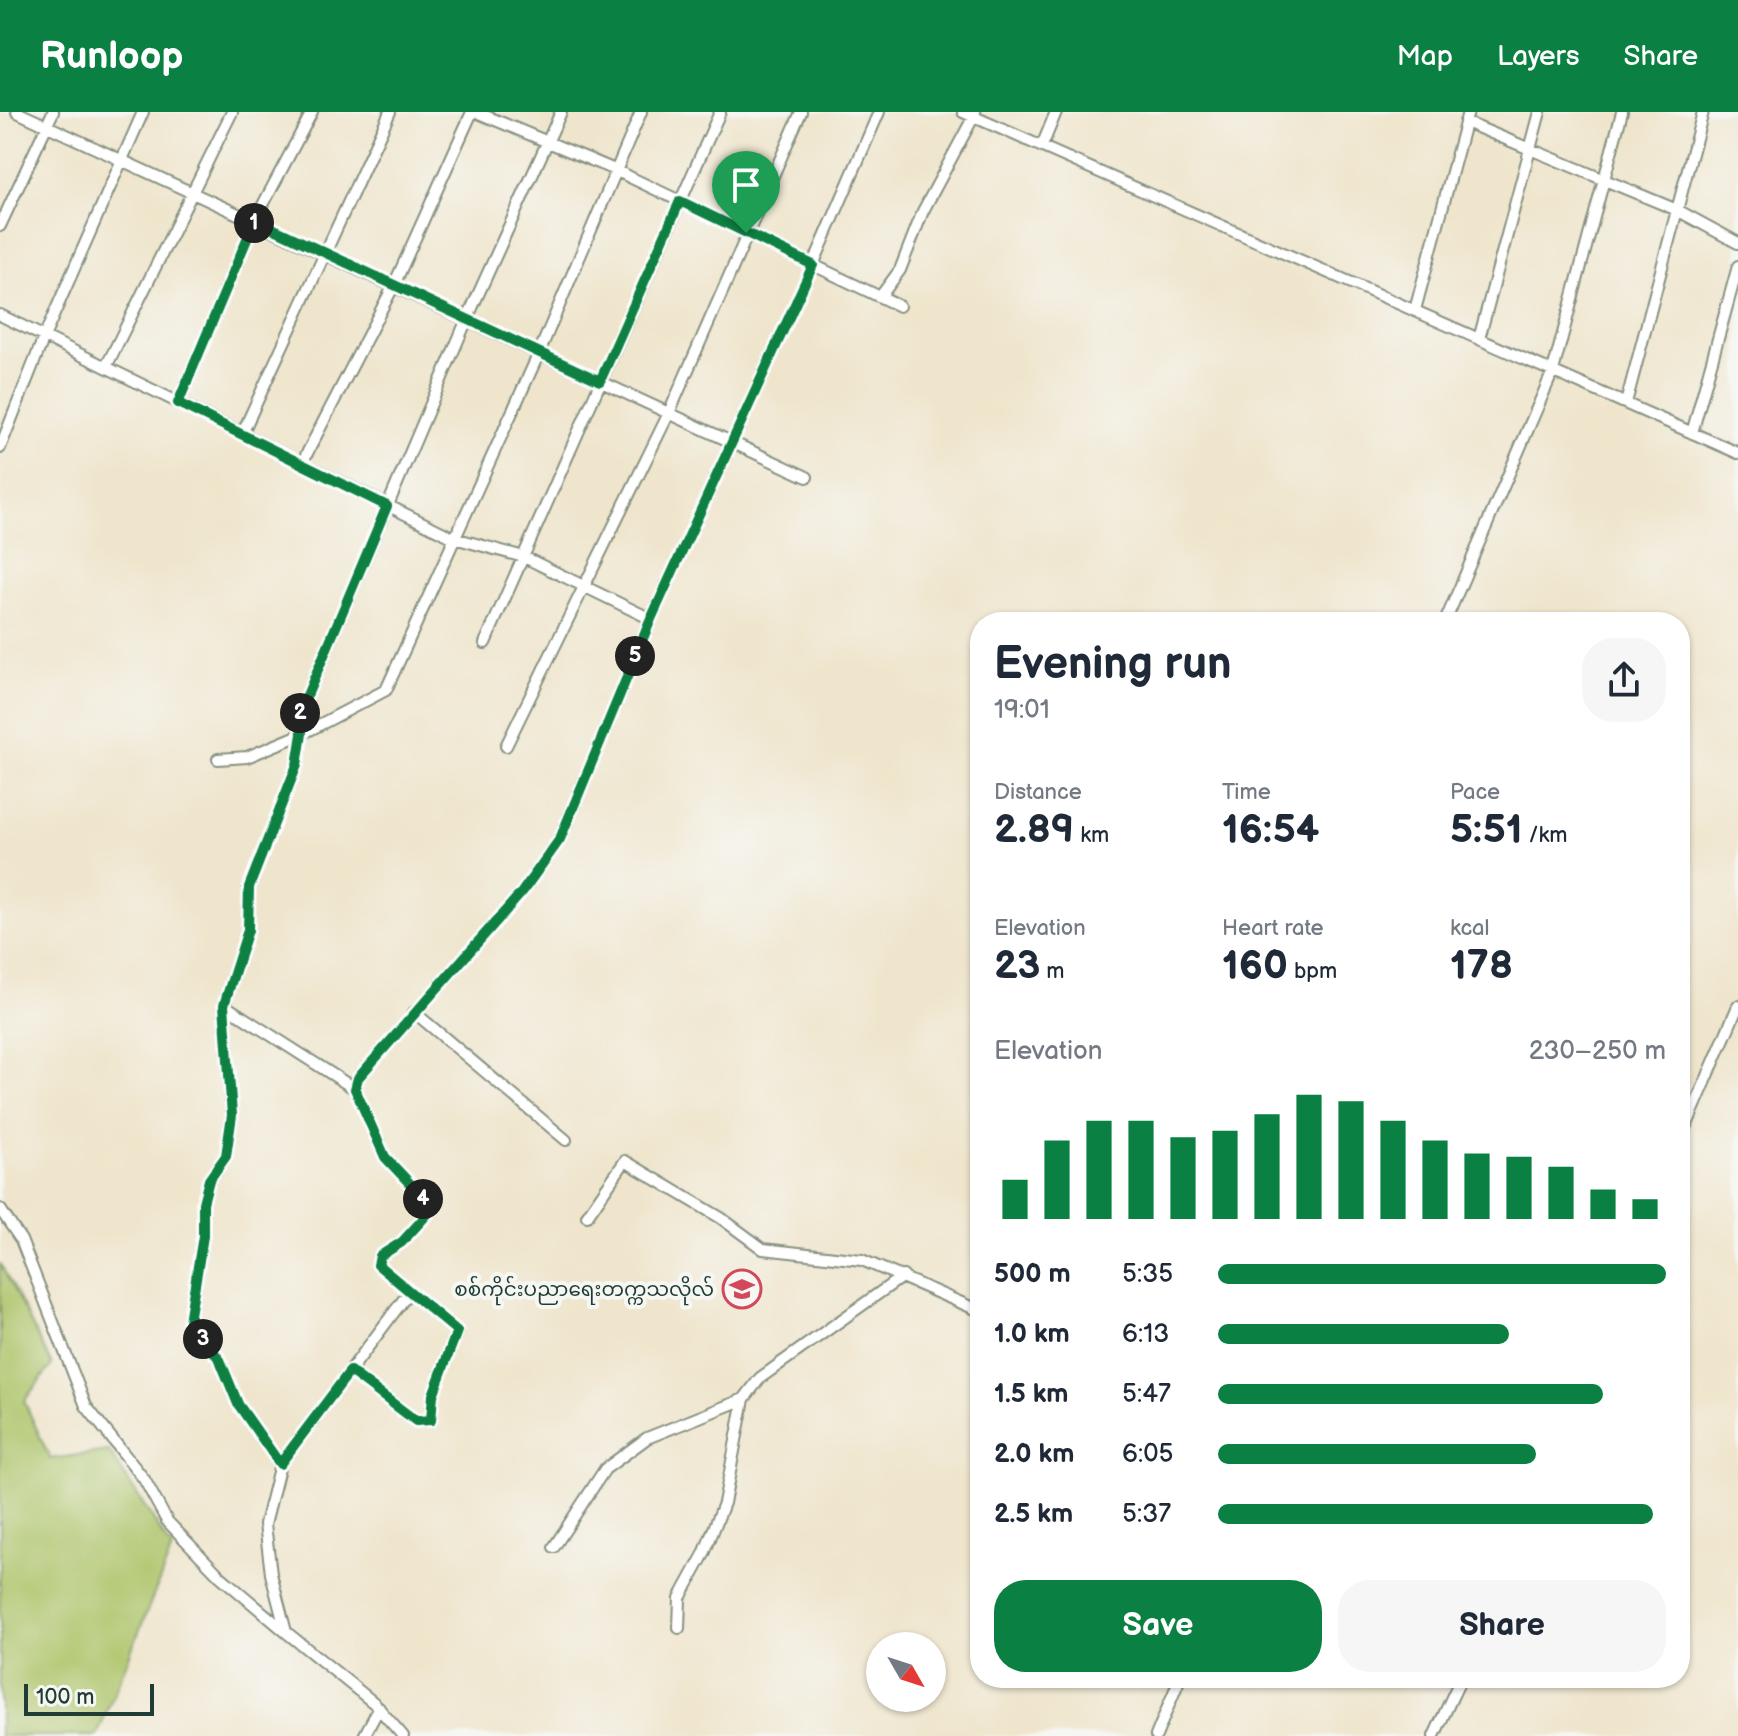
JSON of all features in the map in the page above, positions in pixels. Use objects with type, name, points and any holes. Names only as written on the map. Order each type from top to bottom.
[{"type":"street","points":[[17,112],[807,477]]},
{"type":"street","points":[[0,226],[53,112]]},
{"type":"street","points":[[0,448],[44,337],[143,112]]},
{"type":"street","points":[[106,367],[195,193],[232,112]]},
{"type":"street","points":[[178,403],[255,220],[312,112]]},
{"type":"street","points":[[242,434],[390,112]]},
{"type":"street","points":[[302,463],[394,285],[474,112],[615,170],[899,306]]},
{"type":"street","points":[[280,1464],[238,1404],[220,1360],[189,1321],[203,1236],[203,1203],[209,1180],[226,1156],[232,1115],[224,1005],[248,930],[249,887],[297,765],[302,734],[300,712],[467,319],[561,112]]},
{"type":"street","points":[[218,759],[247,757],[302,734],[386,690],[539,353],[641,112]]},
{"type":"street","points":[[485,643],[720,112]]},
{"type":"street","points":[[506,746],[669,413],[801,112]]},
{"type":"street","points":[[355,1089],[358,1078],[522,892],[560,839],[651,619],[733,443],[879,112]]},
{"type":"street","points":[[1042,146],[1056,112]]},
{"type":"street","points":[[1479,339],[1540,112]]},
{"type":"street","points":[[1449,612],[1553,371],[1622,112]]},
{"type":"street","points":[[1626,403],[1703,112]]},
{"type":"street","points":[[880,297],[900,270],[923,211],[971,114],[1738,453]]},
{"type":"street","points":[[1415,310],[1467,117],[1529,150],[1677,210],[1738,243]]},
{"type":"street","points":[[1692,433],[1738,266]]},
{"type":"street","points":[[0,315],[454,538],[524,557],[651,619]]},
{"type":"street","points":[[224,1005],[355,1089],[385,1157],[433,1208],[402,1242],[380,1256],[378,1265],[457,1331],[433,1395],[431,1420],[416,1421],[350,1371]]},
{"type":"street","points":[[1690,1118],[1738,1006]]},
{"type":"street","points":[[414,1012],[566,1140]]},
{"type":"street","points":[[587,1216],[625,1161],[721,1218],[763,1249],[862,1260],[970,1306]]},
{"type":"street","points":[[0,1209],[21,1240],[86,1406],[144,1479],[167,1521],[220,1576],[379,1708],[403,1736]]},
{"type":"street","points":[[679,1628],[680,1598],[704,1554],[724,1503],[744,1399],[760,1378],[903,1276]]},
{"type":"street","points":[[286,1632],[271,1574],[265,1524],[280,1464],[410,1291]]},
{"type":"street","points":[[554,1547],[605,1469],[647,1438],[744,1399]]},
{"type":"street","points":[[1156,1736],[1176,1688]]},
{"type":"street","points":[[1434,1736],[1456,1688]]},
{"type":"street","points":[[364,1736],[379,1708]]},
{"type":"green space","points":[[0,1263],[52,1365],[24,1401],[50,1459],[109,1451],[172,1549],[97,1736],[0,1736]]},
{"type":"place","name":"စစ်ကိုင်းပညာရေးတက္ကသလိုလ်","points":[[742,1289]]},
{"type":"route","points":[[680,201],[746,233],[813,265],[651,619],[560,839],[522,892],[358,1078],[355,1089],[385,1157],[401,1178],[433,1208],[402,1242],[380,1256],[378,1265],[457,1331],[433,1395],[431,1420],[416,1421],[350,1371],[280,1464],[238,1404],[220,1360],[189,1321],[203,1236],[203,1203],[209,1180],[226,1156],[232,1115],[224,1005],[244,949],[248,930],[249,887],[297,765],[302,734],[300,712],[387,506],[178,403],[255,220],[600,381],[680,201]]}]
